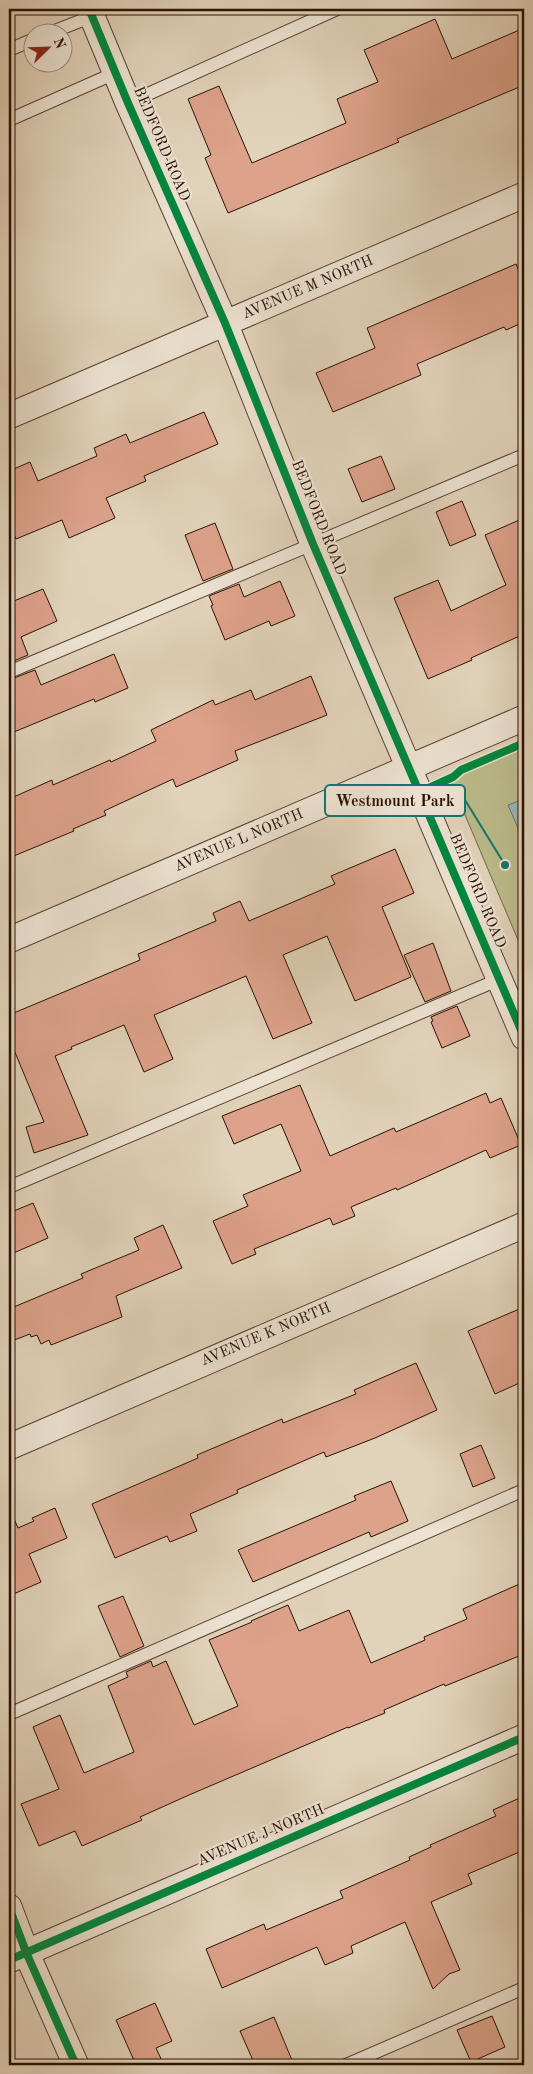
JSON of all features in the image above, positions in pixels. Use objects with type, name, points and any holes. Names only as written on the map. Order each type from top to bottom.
[{"type":"street","name":"BEDFORD ROAD","points":[[91,13],[115,73],[225,324],[313,544],[524,1037]]},
{"type":"street","name":"AVENUE M NORTH","points":[[9,416],[524,195]]},
{"type":"street","name":"AVENUE L NORTH","points":[[9,940],[524,718]]},
{"type":"street","name":"AVENUE K NORTH","points":[[9,1446],[524,1225]]},
{"type":"street","name":"AVENUE J NORTH","points":[[17,1956],[524,1737]]},
{"type":"street","points":[[9,1907],[17,1956],[76,2065]]},
{"type":"lane","points":[[128,103],[338,9]]},
{"type":"lane","points":[[72,22],[91,13]]},
{"type":"lane","points":[[9,50],[22,44]]},
{"type":"lane","points":[[9,120],[115,73]]},
{"type":"lane","points":[[9,672],[524,455]]},
{"type":"lane","points":[[9,1186],[500,980]]},
{"type":"lane","points":[[9,1714],[524,1490]]},
{"type":"lane","points":[[346,2065],[524,1988]]},
{"type":"shaded area","points":[[524,743],[524,954],[448,775]]},
{"type":"water","points":[[524,799],[524,842],[508,805]]},
{"type":"building","points":[[435,19],[452,59],[524,28],[524,85],[397,139],[399,142],[228,213],[205,158],[211,155],[188,99],[219,86],[252,163],[346,123],[337,99],[378,82],[364,50]]},
{"type":"building","points":[[516,264],[524,283],[524,322],[506,330],[504,327],[417,364],[421,375],[333,412],[316,373],[375,348],[367,328]]},
{"type":"building","points":[[204,412],[218,444],[144,476],[146,481],[106,498],[115,518],[69,538],[62,520],[16,539],[9,522],[9,471],[30,462],[38,481],[97,456],[94,448],[126,434],[130,443]]},
{"type":"building","points":[[381,456],[395,489],[362,502],[348,469]]},
{"type":"building","points":[[462,501],[476,535],[450,546],[436,512]]},
{"type":"building","points":[[524,518],[524,634],[428,679],[394,598],[438,580],[451,611],[506,585],[485,535]]},
{"type":"building","points":[[215,523],[233,569],[203,581],[185,535]]},
{"type":"building","points":[[280,581],[295,616],[271,626],[269,621],[225,640],[211,606],[213,605],[209,596],[239,584],[244,597]]},
{"type":"building","points":[[43,589],[57,621],[21,637],[28,655],[9,663],[9,603]]},
{"type":"building","points":[[114,654],[128,688],[95,702],[94,699],[9,734],[9,680],[35,670],[41,685]]},
{"type":"building","points":[[311,676],[327,715],[235,751],[238,760],[176,787],[173,779],[104,811],[106,815],[73,829],[74,831],[9,858],[9,799],[52,780],[53,785],[110,760],[111,762],[156,741],[151,730],[213,700],[215,705],[251,690],[255,700]]},
{"type":"building","points":[[395,849],[414,893],[382,907],[411,977],[355,1001],[327,936],[283,955],[312,1023],[273,1039],[246,976],[154,1015],[173,1059],[144,1072],[124,1025],[71,1047],[72,1049],[55,1056],[88,1135],[34,1153],[26,1127],[44,1122],[9,1038],[9,1015],[140,960],[138,954],[216,921],[213,913],[240,901],[249,921],[335,884],[331,876]]},
{"type":"building","points":[[433,943],[451,991],[425,1002],[404,955]]},
{"type":"building","points":[[457,1006],[470,1036],[442,1048],[431,1022],[433,1021],[431,1017]]},
{"type":"building","points":[[300,1085],[330,1156],[394,1128],[396,1132],[486,1093],[490,1103],[501,1098],[521,1145],[490,1158],[486,1150],[397,1190],[396,1188],[351,1207],[355,1216],[333,1225],[330,1218],[254,1249],[256,1254],[232,1264],[213,1221],[248,1206],[243,1195],[301,1171],[281,1124],[234,1144],[222,1116]]},
{"type":"building","points":[[33,1203],[48,1238],[9,1255],[9,1213]]},
{"type":"building","points":[[163,1225],[182,1268],[116,1296],[122,1317],[51,1345],[49,1340],[41,1344],[37,1335],[31,1337],[30,1334],[9,1342],[9,1309],[83,1278],[81,1274],[139,1250],[134,1238]]},
{"type":"building","points":[[524,1307],[524,1381],[495,1394],[468,1331]]},
{"type":"building","points":[[416,1363],[437,1410],[375,1438],[326,1457],[324,1452],[237,1490],[238,1493],[190,1514],[197,1531],[170,1542],[167,1536],[115,1558],[92,1504],[198,1458],[197,1455],[282,1419],[283,1423],[356,1394],[354,1390]]},
{"type":"building","points":[[481,1445],[495,1478],[473,1487],[460,1454]]},
{"type":"building","points":[[391,1481],[408,1521],[371,1537],[369,1532],[253,1582],[238,1550],[356,1500],[354,1496]]},
{"type":"building","points":[[9,1507],[18,1528],[34,1521],[32,1518],[55,1508],[67,1538],[29,1554],[41,1582],[9,1596]]},
{"type":"building","points":[[524,1582],[524,1654],[445,1686],[444,1684],[384,1710],[385,1713],[189,1795],[140,1817],[142,1820],[82,1846],[75,1831],[39,1846],[21,1804],[59,1789],[33,1727],[60,1715],[84,1773],[134,1752],[108,1686],[128,1677],[126,1672],[151,1661],[153,1667],[166,1661],[194,1725],[238,1706],[209,1640],[251,1621],[288,1605],[299,1631],[349,1610],[371,1663],[425,1640],[424,1637],[467,1619],[463,1609]]},
{"type":"building","points":[[123,1596],[144,1646],[120,1657],[98,1606]]},
{"type":"building","points":[[524,1796],[524,1850],[468,1874],[472,1884],[431,1902],[460,1970],[449,1974],[433,1989],[405,1922],[351,1946],[353,1953],[325,1965],[317,1947],[222,1988],[206,1949],[264,1924],[266,1930],[343,1898],[340,1891],[410,1860],[409,1857],[431,1847],[430,1845],[496,1816],[493,1810]]},
{"type":"building","points":[[155,2003],[172,2041],[156,2048],[164,2065],[136,2065],[116,2020]]},
{"type":"building","points":[[492,2016],[505,2047],[471,2062],[457,2030]]},
{"type":"building","points":[[274,2017],[294,2065],[255,2065],[240,2031]]},
{"type":"cycle path","points":[[89,9],[128,103],[225,323],[313,544],[524,1037]]},
{"type":"cycle path","points":[[420,792],[453,777],[461,770],[524,743]]},
{"type":"cycle path","points":[[9,1960],[524,1737]]},
{"type":"cycle path","points":[[9,1907],[26,1952],[76,2065]]},
{"type":"place","name":"Westmount Park","points":[[505,865]]}]
